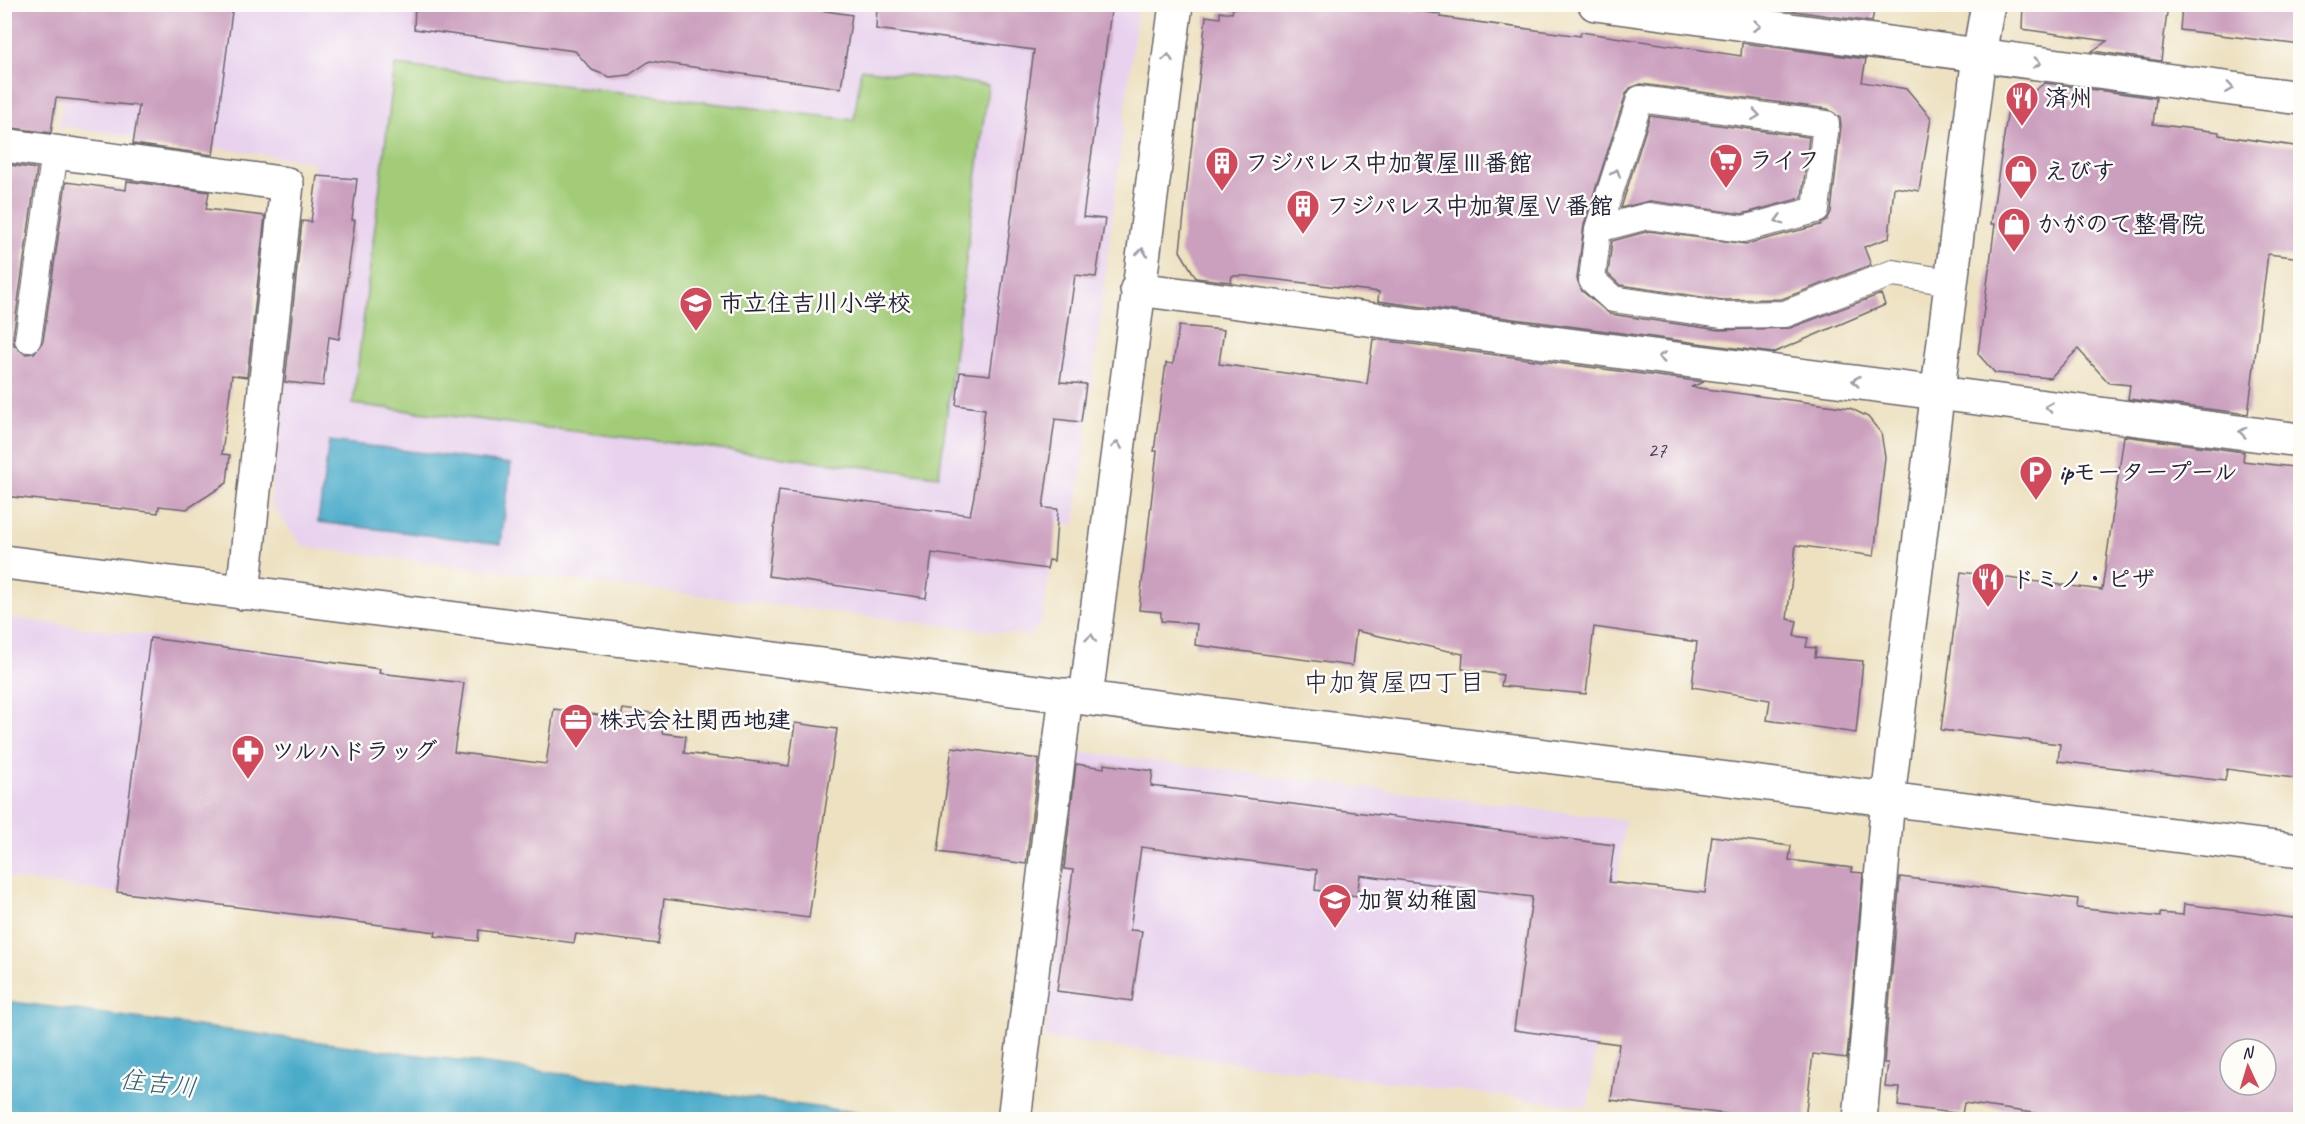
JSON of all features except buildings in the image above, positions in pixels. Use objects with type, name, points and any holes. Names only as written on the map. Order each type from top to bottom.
[{"type":"street","points":[[1014,1119],[1137,289],[1176,4]]},
{"type":"street","points":[[1595,4],[1984,28],[2301,98]]},
{"type":"street","points":[[1860,1119],[1888,798],[1950,282],[1984,28]]},
{"type":"street","points":[[4,145],[287,184],[243,593]]},
{"type":"street","points":[[1137,289],[2301,440]]},
{"type":"street","points":[[4,562],[2301,851]]},
{"type":"lane","points":[[1598,229],[1648,216],[1743,229],[1816,210],[1826,124],[1640,99],[1598,229],[1592,280],[1613,299],[1721,315],[1785,314],[1893,273],[1950,282]]},
{"type":"lane","points":[[28,339],[55,153]]},
{"type":"shaded area","name":"市立住吉川小学校","points":[[75,5],[1138,5],[1075,525],[1057,522],[1042,622],[1029,636],[303,547],[270,503],[315,162],[59,126]]},
{"type":"shaded area","name":"ツルハドラッグ","points":[[5,617],[384,666],[350,923],[5,878]]},
{"type":"shaded area","name":"加賀幼稚園","points":[[1081,752],[1625,820],[1588,1107],[1045,1038]]},
{"type":"green space","points":[[395,65],[854,120],[861,69],[988,85],[939,476],[353,404]]},
{"type":"water","points":[[329,441],[511,464],[501,544],[318,522]]},
{"type":"water","name":"住吉川","points":[[5,1001],[907,1119],[25,1120],[5,1117]]},
{"type":"place","name":"済州","points":[[2022,127]]},
{"type":"place","name":"ライフ","points":[[1726,189]]},
{"type":"place","name":"フジパレス中加賀屋Ⅲ番館","points":[[1222,192]]},
{"type":"place","name":"えびす","points":[[2021,200]]},
{"type":"place","name":"フジパレス中加賀屋Ⅴ番館","points":[[1303,235]]},
{"type":"place","name":"かがのて整骨院","points":[[2014,253]]},
{"type":"place","name":"市立住吉川小学校","points":[[696,332]]},
{"type":"place","name":"ipモータープール","points":[[2036,501]]},
{"type":"place","name":"ドミノ・ピザ","points":[[1988,608]]},
{"type":"place","name":"株式会社関西地建","points":[[576,749]]},
{"type":"place","name":"ツルハドラッグ","points":[[248,780]]},
{"type":"place","name":"加賀幼稚園","points":[[1335,929]]},
{"type":"district","name":"中加賀屋四丁目","points":[[1394,682]]}]
